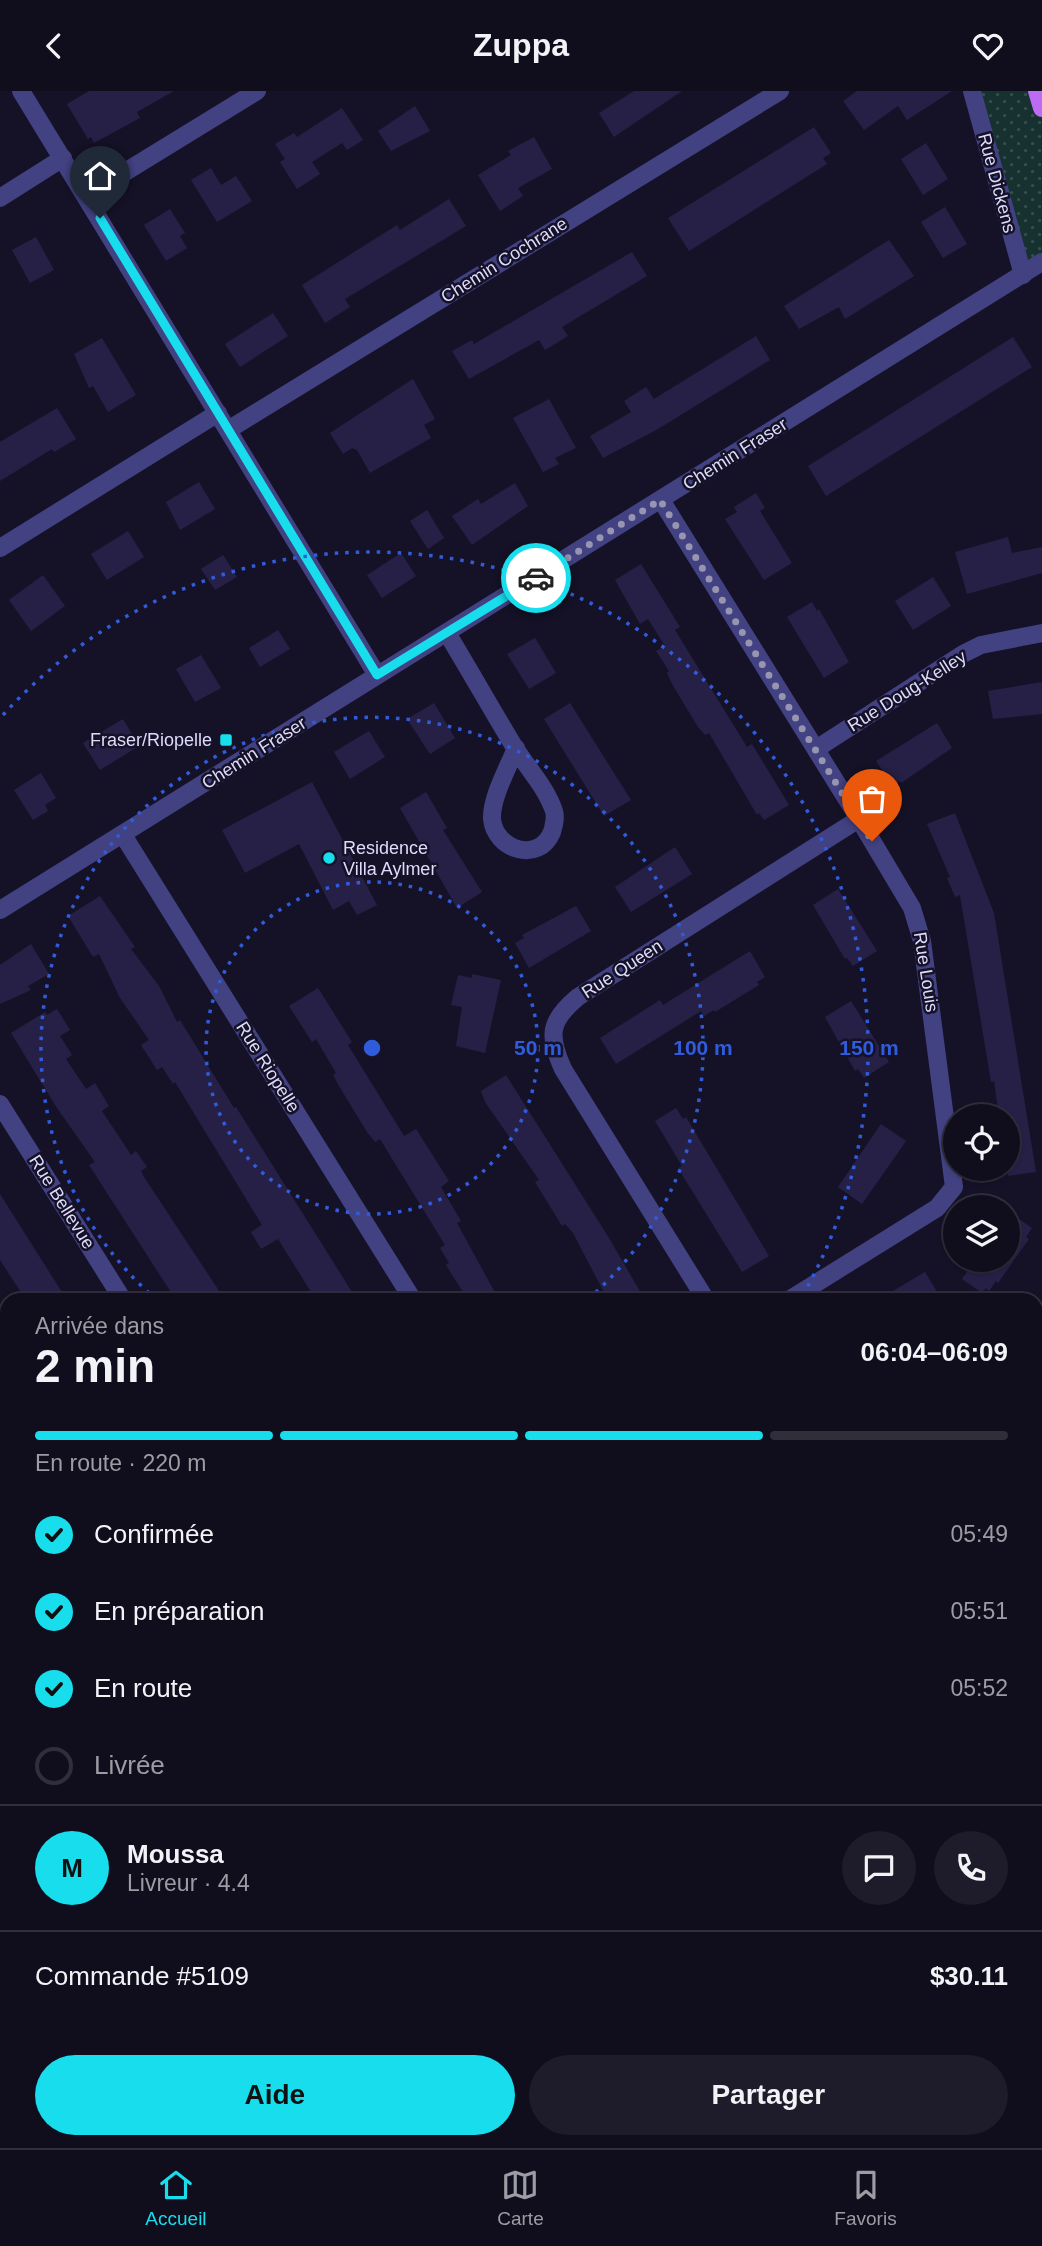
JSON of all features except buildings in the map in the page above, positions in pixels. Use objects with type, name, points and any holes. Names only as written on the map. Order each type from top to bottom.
[{"type":"main road","points":[[1037,91],[1042,108]]},
{"type":"street","points":[[21,91],[377,675]]},
{"type":"street","points":[[86,196],[257,91]]},
{"type":"street","name":"Chemin Cochrane","points":[[228,430],[780,91]]},
{"type":"street","name":"Rue Dickens","points":[[972,91],[1023,275]]},
{"type":"street","points":[[0,198],[63,158]]},
{"type":"street","name":"Chemin Fraser","points":[[0,910],[1042,262]]},
{"type":"street","points":[[0,548],[218,413]]},
{"type":"street","name":"Rue Louis","points":[[660,500],[859,819],[912,908],[918,924],[955,1172],[954,1187],[937,1208],[800,1293]]},
{"type":"street","points":[[447,633],[545,791],[555,814],[550,837],[539,846],[525,851],[512,849],[502,841],[494,829],[492,815],[516,748]]},
{"type":"street","name":"Rue Doug-Kelley","points":[[816,749],[972,649],[1042,633]]},
{"type":"street","name":"Rue Queen","points":[[702,1293],[563,1069],[552,1038],[555,1022],[564,1009],[578,997],[859,819]]},
{"type":"street","name":"Rue Riopelle","points":[[123,835],[409,1293]]},
{"type":"street","name":"Rue Bellevue","points":[[0,1104],[119,1293]]},
{"type":"green space","points":[[972,91],[1037,91],[1042,108],[1042,262],[1023,275]]},
{"type":"way so far","points":[[536,578],[660,500],[872,841]]},
{"type":"place","name":"Fraser/Riopelle","points":[[226,740]]},
{"type":"place","name":"Residence Villa Aylmer","points":[[329,858]]},
{"type":"route","points":[[100,218],[377,675],[536,578]]}]
